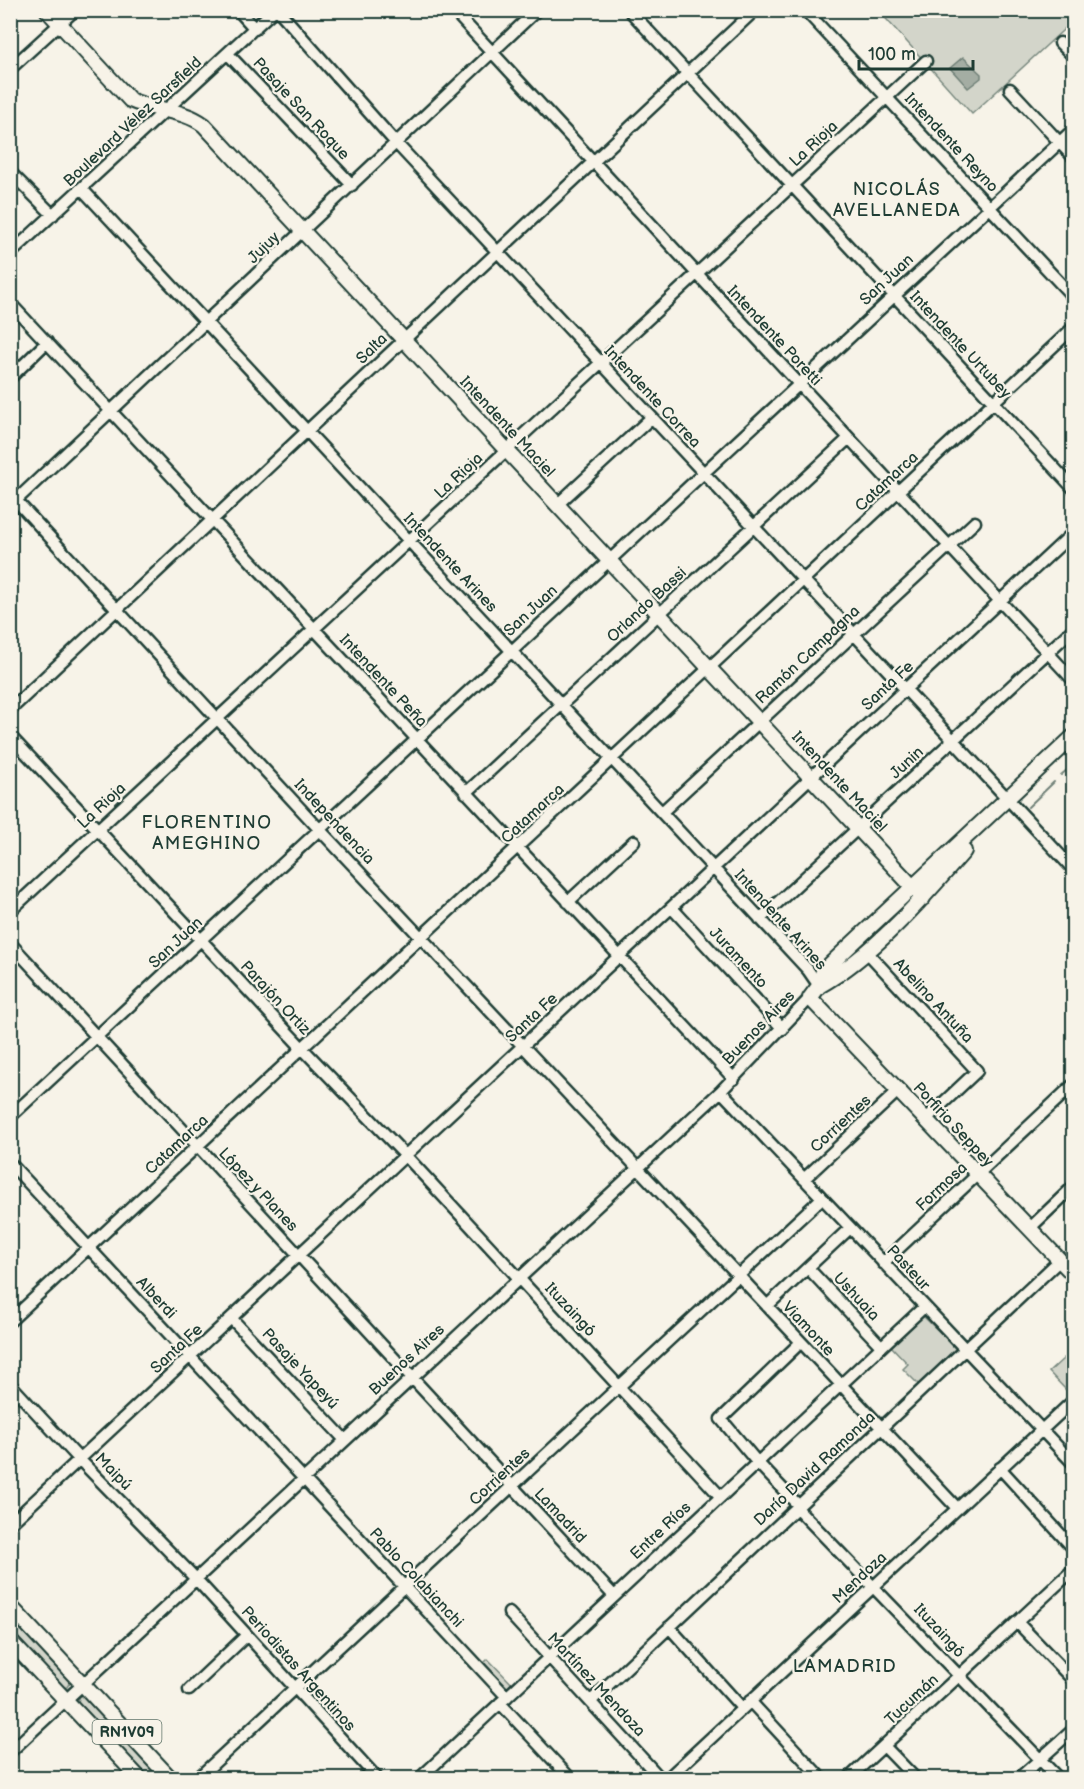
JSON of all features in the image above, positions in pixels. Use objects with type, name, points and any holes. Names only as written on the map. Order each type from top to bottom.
[{"type":"main road","name":"Intendente Maciel","points":[[47,10],[130,100],[193,118],[204,125],[919,893]]},
{"type":"main road","name":"Buenos Aires","points":[[819,986],[833,979],[866,951],[1007,800],[1074,736]]},
{"type":"main road","name":"Buenos Aires","points":[[810,998],[819,986],[822,971],[919,893]]},
{"type":"main road","name":"Porfirio Seppey","points":[[810,998],[1074,1275]]},
{"type":"main road","name":"RN1V09","points":[[10,1606],[170,1779]]},
{"type":"main road","name":"RN1V09","points":[[10,1641],[139,1779]]},
{"type":"street","points":[[10,69],[75,10]]},
{"type":"street","points":[[238,10],[255,29]]},
{"type":"street","name":"Boulevard Vélez Sarsfield","points":[[10,254],[276,10]]},
{"type":"street","name":"Intendente Correa","points":[[276,10],[702,473],[1074,870]]},
{"type":"street","name":"Intendente Poretti","points":[[453,10],[592,163],[1074,681]]},
{"type":"street","name":"Jujuy","points":[[13,500],[207,323],[537,10]]},
{"type":"street","name":"Intendente Urtubey","points":[[629,10],[1074,489]]},
{"type":"street","name":"Salta","points":[[10,710],[755,10]]},
{"type":"street","name":"Intendente Reyno","points":[[805,10],[1074,298]]},
{"type":"street","points":[[1060,43],[1074,57]]},
{"type":"street","name":"Pasaje San Roque","points":[[228,54],[352,185]]},
{"type":"street","name":"La Rioja","points":[[10,911],[926,61]]},
{"type":"street","points":[[1010,89],[1074,158]]},
{"type":"street","name":"San Juan","points":[[10,1117],[1074,129]]},
{"type":"street","points":[[10,172],[53,215]]},
{"type":"street","name":"Intendente Arines","points":[[82,189],[662,812],[808,970],[819,986]]},
{"type":"street","name":"Intendente Peña","points":[[10,303],[734,1078]]},
{"type":"street","name":"Catamarca","points":[[10,1321],[519,849],[1074,327]]},
{"type":"street","points":[[10,378],[47,342]]},
{"type":"street","points":[[558,504],[651,418]]},
{"type":"street","name":"Orlando Bassi","points":[[466,793],[848,439]]},
{"type":"street","name":"Independencia","points":[[13,500],[639,1168]]},
{"type":"street","name":"Ramón Campagna","points":[[662,812],[975,522]]},
{"type":"street","name":"Santa Fe","points":[[10,1524],[1074,532]]},
{"type":"street","name":"Junin","points":[[760,919],[1074,628]]},
{"type":"street","name":"Parajón Ortiz","points":[[10,736],[519,1278]]},
{"type":"street","points":[[568,902],[634,841]]},
{"type":"street","name":"Juramento","points":[[672,908],[783,1029]]},
{"type":"street","name":"López y Planes","points":[[10,943],[411,1378]]},
{"type":"street","name":"Abelino Antuña","points":[[866,951],[977,1071],[926,1120]]},
{"type":"street","name":"Buenos Aires","points":[[10,1752],[722,1091],[810,998]]},
{"type":"street","name":"Formosa","points":[[884,1263],[1074,1084]]},
{"type":"street","name":"Pasteur","points":[[722,1091],[1074,1464]]},
{"type":"street","name":"Corrientes","points":[[804,1179],[898,1091]]},
{"type":"street","name":"Alberdi","points":[[10,1163],[304,1479]]},
{"type":"street","name":"Viamonte","points":[[639,1168],[800,1343],[957,1508]]},
{"type":"street","points":[[1030,1228],[1074,1186]]},
{"type":"street","name":"Corrientes","points":[[198,1779],[822,1198]]},
{"type":"street","points":[[767,1306],[850,1228]]},
{"type":"street","name":"Darío David Ramonda","points":[[591,1701],[1060,1260]]},
{"type":"street","name":"Ushuaia","points":[[808,1268],[881,1346]]},
{"type":"street","name":"Ituzaingó","points":[[519,1278],[720,1496]]},
{"type":"street","name":"Entre Ríos","points":[[420,1779],[924,1307]]},
{"type":"street","name":"Pasaje Yapeyú","points":[[232,1319],[345,1440]]},
{"type":"street","name":"Ituzaingó","points":[[800,1343],[721,1419],[797,1506],[1058,1779]]},
{"type":"street","name":"Lamadrid","points":[[411,1378],[614,1596]]},
{"type":"street","name":"Maipú","points":[[10,1384],[196,1580]]},
{"type":"street","name":"Mendoza","points":[[668,1779],[1074,1400]]},
{"type":"street","points":[[1000,1468],[1074,1549]]},
{"type":"street","name":"Pablo Colabianchi","points":[[304,1479],[404,1587],[570,1779]]},
{"type":"street","name":"Tucumán","points":[[849,1779],[1074,1569]]},
{"type":"street","name":"Periodistas Argentinos","points":[[196,1580],[377,1779]]},
{"type":"street","name":"Martínez Mendoza","points":[[509,1613],[660,1779]]},
{"type":"street","points":[[1017,1622],[1074,1681]]},
{"type":"street","points":[[669,1627],[821,1779]]},
{"type":"street","points":[[189,1690],[247,1635]]},
{"type":"street","points":[[1019,1779],[1074,1729]]},
{"type":"street","points":[[884,1746],[915,1779]]},
{"type":"shaded area","points":[[879,11],[1073,11],[1074,20],[972,114]]},
{"type":"shaded area","points":[[963,57],[981,74],[981,78],[968,88],[950,68]]},
{"type":"shaded area","points":[[923,1316],[956,1348],[919,1385],[903,1369],[908,1364],[890,1345]]},
{"type":"shaded area","points":[[1064,1358],[1073,1369],[1073,1386],[1068,1392],[1049,1372]]},
{"type":"shaded area","points":[[11,1613],[71,1680],[67,1687],[61,1688],[11,1633]]},
{"type":"shaded area","points":[[488,1659],[513,1685],[509,1689],[483,1664]]},
{"type":"shaded area","points":[[87,1695],[164,1778],[146,1778],[77,1704],[80,1696]]},
{"type":"waterway","points":[[1061,775],[1074,764]]},
{"type":"waterway","points":[[1028,807],[1054,782]]},
{"type":"district","name":"NICOLÁS AVELLANEDA","points":[[897,199]]},
{"type":"district","name":"FLORENTINO AMEGHINO","points":[[207,832]]},
{"type":"district","name":"LAMADRID","points":[[845,1666]]}]
